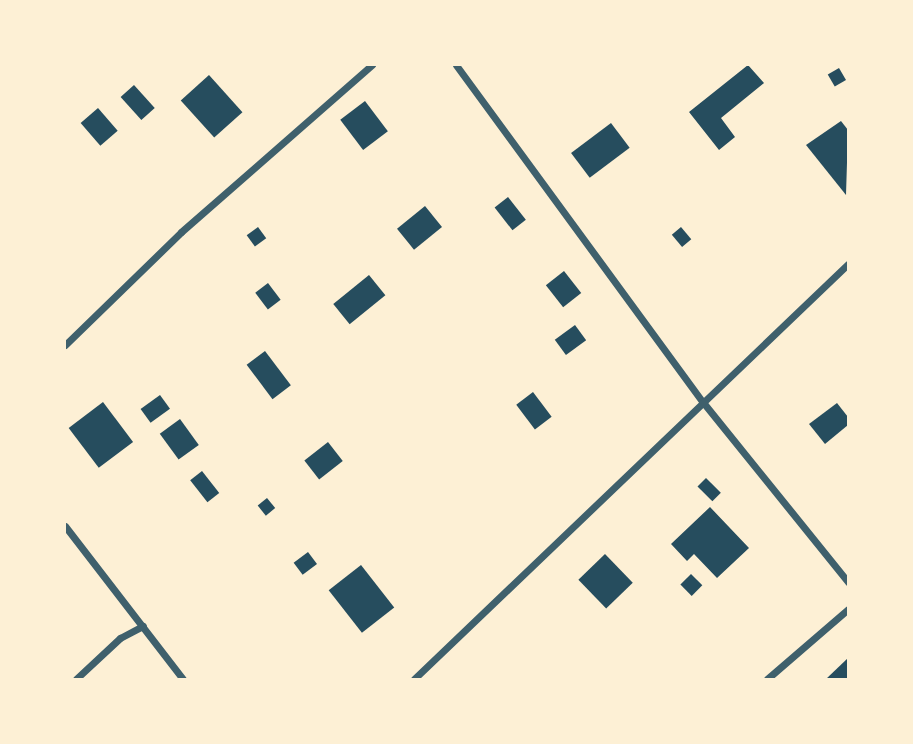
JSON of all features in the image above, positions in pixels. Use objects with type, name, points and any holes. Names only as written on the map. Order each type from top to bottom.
[{"type":"street","points":[[65,345],[181,232],[372,65]]},
{"type":"street","points":[[456,65],[702,401],[848,582]]},
{"type":"street","points":[[414,679],[848,264]]},
{"type":"street","points":[[65,526],[183,679]]},
{"type":"street","points":[[767,679],[848,609]]},
{"type":"street","points":[[76,679],[120,638],[143,626]]},
{"type":"building","points":[[748,65],[764,83],[721,118],[735,137],[719,150],[689,112]]},
{"type":"building","points":[[839,68],[846,80],[835,87],[828,74]]},
{"type":"building","points":[[209,75],[242,112],[214,138],[181,100]]},
{"type":"building","points":[[134,85],[155,108],[141,120],[121,97]]},
{"type":"building","points":[[365,101],[388,131],[363,150],[340,120]]},
{"type":"building","points":[[98,108],[118,131],[100,146],[81,123]]},
{"type":"building","points":[[841,121],[848,130],[846,195],[806,145]]},
{"type":"building","points":[[611,123],[630,148],[590,178],[571,153]]},
{"type":"building","points":[[508,197],[526,220],[512,230],[495,207]]},
{"type":"building","points":[[425,206],[442,227],[414,250],[397,229]]},
{"type":"building","points":[[258,227],[266,238],[255,247],[247,235]]},
{"type":"building","points":[[681,227],[691,239],[682,247],[672,235]]},
{"type":"building","points":[[564,271],[581,293],[563,307],[546,285]]},
{"type":"building","points":[[369,275],[385,295],[350,324],[333,304]]},
{"type":"building","points":[[268,283],[281,300],[268,309],[255,293]]},
{"type":"building","points":[[575,325],[586,340],[566,355],[555,340]]},
{"type":"building","points":[[265,351],[291,385],[273,399],[247,365]]},
{"type":"building","points":[[533,392],[552,417],[535,429],[516,405]]},
{"type":"building","points":[[160,395],[170,409],[151,423],[141,409]]},
{"type":"building","points":[[103,402],[133,442],[99,468],[69,428]]},
{"type":"building","points":[[837,403],[848,417],[848,425],[825,444],[809,424]]},
{"type":"building","points":[[180,419],[199,445],[179,460],[160,434]]},
{"type":"building","points":[[328,442],[343,461],[319,479],[304,460]]},
{"type":"building","points":[[202,471],[219,493],[207,502],[190,480]]},
{"type":"building","points":[[706,478],[721,493],[712,501],[698,486]]},
{"type":"building","points":[[267,498],[275,508],[266,516],[258,506]]},
{"type":"building","points":[[710,507],[749,548],[717,578],[694,554],[687,561],[671,544]]},
{"type":"building","points":[[308,552],[317,564],[303,575],[294,563]]},
{"type":"building","points":[[605,554],[633,583],[606,608],[578,580]]},
{"type":"building","points":[[361,565],[394,608],[362,633],[329,590]]},
{"type":"building","points":[[691,574],[702,585],[692,596],[680,585]]},
{"type":"building","points":[[848,658],[848,679],[826,679]]}]
